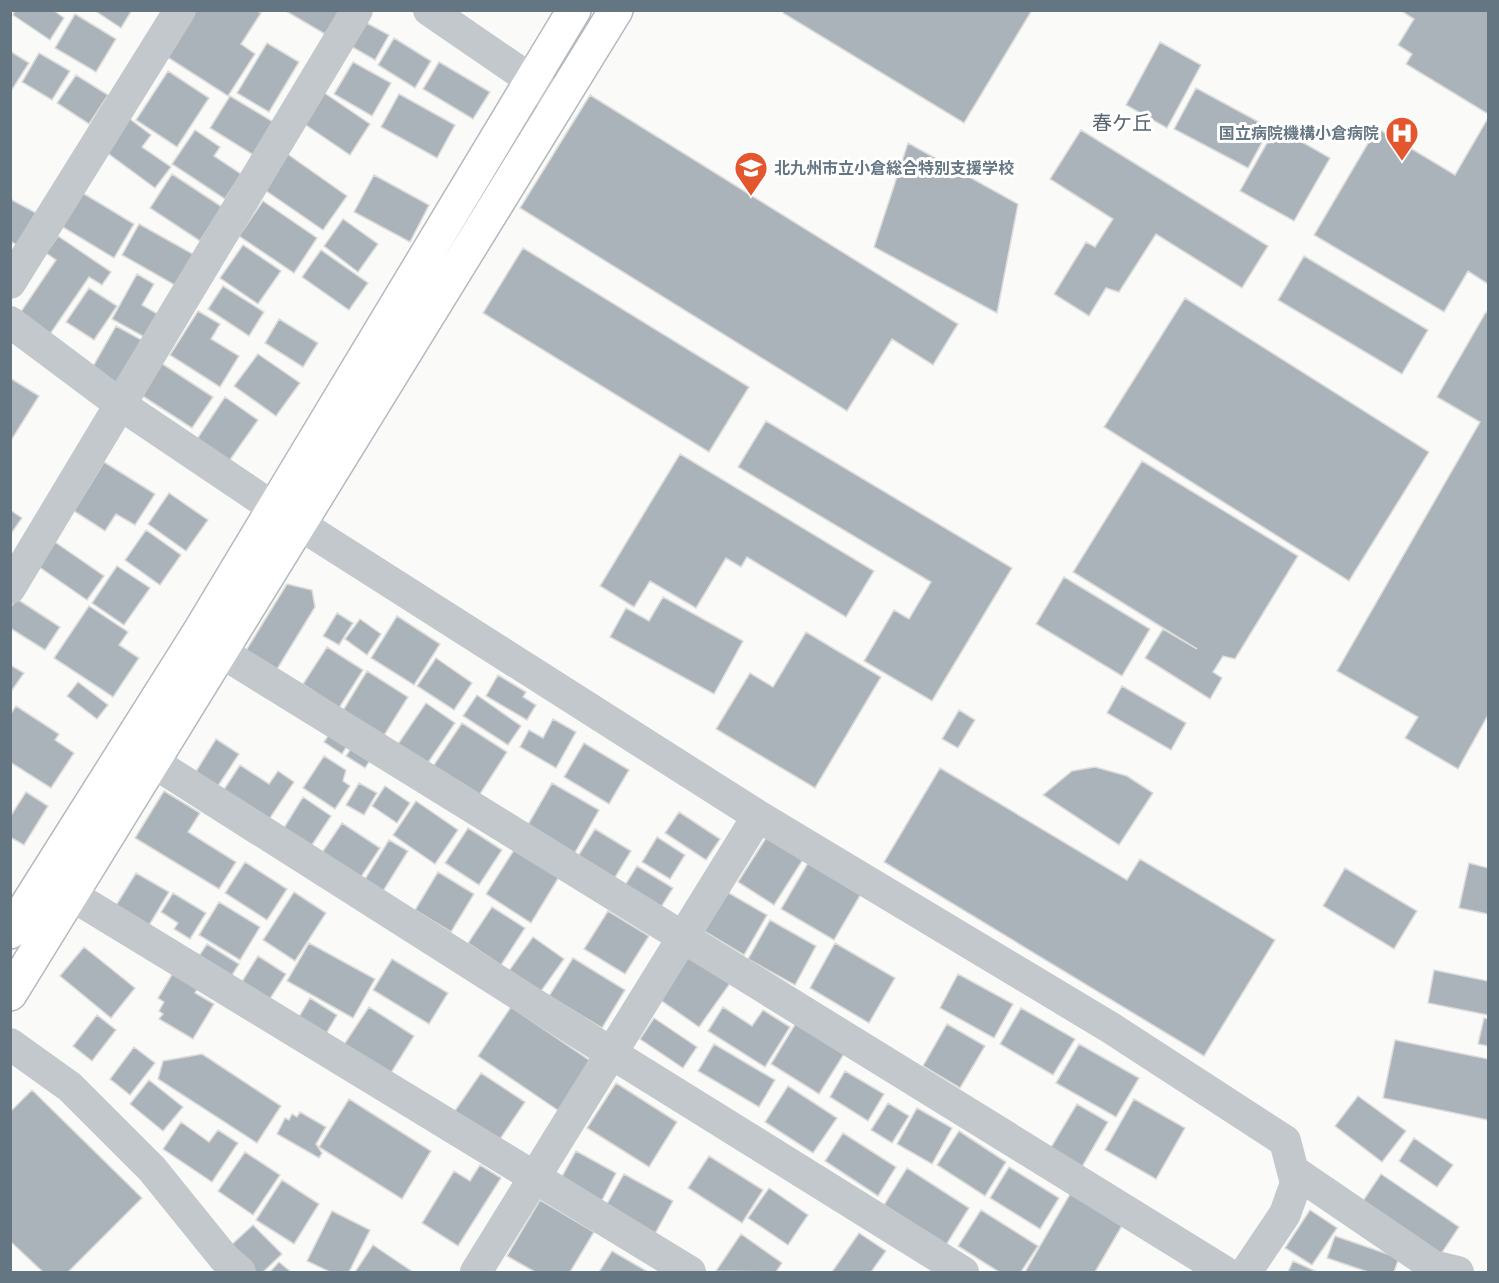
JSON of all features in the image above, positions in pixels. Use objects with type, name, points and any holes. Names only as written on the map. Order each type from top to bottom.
[{"type":"street","points":[[10,284],[180,10]]},
{"type":"street","points":[[10,588],[357,10]]},
{"type":"street","points":[[429,10],[531,80],[559,103]]},
{"type":"street","points":[[10,932],[141,754],[221,652],[287,516],[531,80],[574,10]]},
{"type":"street","points":[[10,994],[73,896],[141,754],[287,516],[559,103],[616,10]]},
{"type":"street","points":[[10,322],[121,405],[287,516],[758,816],[1111,1028],[1285,1141],[1295,1172],[1296,1183],[1285,1214],[1246,1272]]},
{"type":"street","points":[[221,652],[682,939],[1225,1272]]},
{"type":"street","points":[[141,754],[611,1053],[963,1272]]},
{"type":"street","points":[[476,1272],[758,816]]},
{"type":"street","points":[[73,896],[690,1272]]},
{"type":"street","points":[[10,1044],[78,1095],[152,1169],[224,1258],[240,1272]]},
{"type":"street","points":[[1295,1172],[1433,1266],[1458,1272]]},
{"type":"building","points":[[15,10],[53,10],[64,18],[50,40],[13,15]]},
{"type":"building","points":[[94,10],[132,10],[121,28]]},
{"type":"building","points":[[188,10],[256,10],[261,13],[241,44],[255,54],[228,96],[161,53]]},
{"type":"building","points":[[284,10],[345,10],[330,37]]},
{"type":"building","points":[[784,10],[1032,10],[964,123],[783,13]]},
{"type":"building","points":[[1400,10],[1488,10],[1488,114],[1406,64],[1412,54],[1398,45],[1414,19]]},
{"type":"building","points":[[75,14],[116,39],[96,72],[55,48]]},
{"type":"building","points":[[361,20],[389,35],[375,60],[347,44]]},
{"type":"building","points":[[394,38],[431,61],[415,88],[378,65]]},
{"type":"building","points":[[1160,42],[1201,65],[1167,128],[1126,105]]},
{"type":"building","points":[[267,43],[299,62],[269,112],[237,93]]},
{"type":"building","points":[[10,51],[29,63],[11,91],[10,90]]},
{"type":"building","points":[[39,53],[70,71],[52,100],[22,82]]},
{"type":"building","points":[[353,62],[391,83],[372,116],[334,94]]},
{"type":"building","points":[[439,62],[490,92],[473,119],[423,89]]},
{"type":"building","points":[[168,71],[209,98],[177,147],[136,120]]},
{"type":"building","points":[[76,75],[108,95],[89,124],[57,103]]},
{"type":"building","points":[[1196,88],[1270,128],[1248,168],[1174,129]]},
{"type":"building","points":[[323,92],[370,124],[350,155],[303,123]]},
{"type":"building","points":[[399,94],[455,125],[437,158],[381,127]]},
{"type":"building","points":[[590,95],[958,324],[933,365],[892,339],[847,411],[520,208]]},
{"type":"building","points":[[230,96],[275,123],[255,156],[210,128]]},
{"type":"building","points":[[126,116],[151,135],[142,147],[171,167],[155,188],[102,149]]},
{"type":"building","points":[[1488,118],[1488,284],[1468,271],[1444,312],[1314,235],[1377,128],[1455,175]]},
{"type":"building","points":[[1276,127],[1330,158],[1294,221],[1240,191]]},
{"type":"building","points":[[195,130],[220,147],[214,156],[241,174],[225,199],[172,164]]},
{"type":"building","points":[[1081,130],[1268,246],[1242,288],[1156,234],[1119,292],[1106,288],[1089,316],[1054,294],[1086,242],[1095,247],[1113,219],[1050,179]]},
{"type":"building","points":[[908,143],[1018,204],[997,313],[874,247]]},
{"type":"building","points":[[286,153],[347,196],[323,230],[262,188]]},
{"type":"building","points":[[172,174],[222,207],[200,241],[150,208]]},
{"type":"building","points":[[374,175],[429,205],[410,242],[354,212]]},
{"type":"building","points":[[81,192],[134,224],[114,258],[61,226]]},
{"type":"building","points":[[10,199],[38,214],[20,247],[10,241]]},
{"type":"building","points":[[263,201],[317,238],[294,273],[239,236]]},
{"type":"building","points":[[343,219],[378,244],[358,272],[324,246]]},
{"type":"building","points":[[139,224],[198,257],[180,288],[122,255]]},
{"type":"building","points":[[58,236],[111,272],[102,285],[89,277],[48,337],[18,316],[56,260],[46,253]]},
{"type":"building","points":[[243,245],[281,271],[258,304],[220,278]]},
{"type":"building","points":[[523,248],[749,387],[709,452],[483,313]]},
{"type":"building","points":[[321,250],[368,283],[349,310],[302,277]]},
{"type":"building","points":[[1304,256],[1428,330],[1402,374],[1278,300]]},
{"type":"building","points":[[137,274],[154,284],[142,305],[161,316],[148,339],[112,319]]},
{"type":"building","points":[[223,286],[264,312],[249,336],[208,309]]},
{"type":"building","points":[[89,288],[117,306],[94,340],[66,322]]},
{"type":"building","points":[[1185,298],[1429,452],[1349,581],[1104,427]]},
{"type":"building","points":[[198,311],[220,324],[211,339],[239,356],[220,387],[170,355]]},
{"type":"building","points":[[1486,312],[1488,314],[1488,715],[1458,769],[1405,738],[1418,717],[1337,671],[1480,422],[1437,397]]},
{"type":"building","points":[[279,319],[318,343],[303,367],[265,343]]},
{"type":"building","points":[[116,326],[147,343],[122,387],[91,370]]},
{"type":"building","points":[[258,354],[300,383],[276,416],[234,386]]},
{"type":"building","points":[[161,363],[213,397],[192,428],[141,395]]},
{"type":"building","points":[[10,378],[39,396],[10,442]]},
{"type":"building","points":[[225,397],[258,420],[227,464],[195,442]]},
{"type":"building","points":[[766,421],[1012,568],[932,701],[864,661],[894,610],[909,619],[931,582],[738,467]]},
{"type":"building","points":[[680,454],[874,571],[846,617],[747,557],[741,567],[726,558],[696,608],[650,581],[634,607],[600,586]]},
{"type":"building","points":[[1142,461],[1298,556],[1235,659],[1223,656],[1213,672],[1222,678],[1210,699],[1145,658],[1163,629],[1197,649],[1073,572]]},
{"type":"building","points":[[104,462],[155,494],[135,525],[116,514],[105,531],[74,511]]},
{"type":"building","points":[[169,493],[208,520],[186,551],[148,524]]},
{"type":"building","points":[[10,510],[22,518],[10,535]]},
{"type":"building","points":[[146,530],[181,555],[160,585],[125,560]]},
{"type":"building","points":[[52,540],[104,576],[87,600],[35,564]]},
{"type":"building","points":[[117,566],[150,588],[124,625],[92,603]]},
{"type":"building","points":[[1064,577],[1150,629],[1122,676],[1036,624]]},
{"type":"building","points":[[287,584],[312,590],[315,607],[271,679],[242,657]]},
{"type":"building","points":[[663,597],[743,641],[714,694],[610,637],[626,608],[649,621]]},
{"type":"building","points":[[17,599],[60,627],[45,650],[10,628],[10,608]]},
{"type":"building","points":[[89,606],[128,632],[119,645],[139,658],[113,697],[54,658]]},
{"type":"building","points":[[337,613],[353,623],[339,645],[323,636]]},
{"type":"building","points":[[397,616],[440,644],[414,685],[371,658]]},
{"type":"building","points":[[360,619],[381,634],[367,655],[345,639]]},
{"type":"building","points":[[806,632],[881,677],[815,788],[716,729],[750,673],[773,687]]},
{"type":"building","points":[[327,647],[363,670],[339,708],[303,684]]},
{"type":"building","points":[[436,658],[472,683],[454,710],[417,686]]},
{"type":"building","points":[[10,665],[24,673],[10,693]]},
{"type":"building","points":[[367,671],[408,697],[383,737],[342,712]]},
{"type":"building","points":[[498,675],[526,692],[523,697],[536,705],[527,720],[486,696]]},
{"type":"building","points":[[78,682],[108,705],[97,719],[67,696]]},
{"type":"building","points":[[1122,686],[1186,723],[1171,750],[1107,713]]},
{"type":"building","points":[[477,695],[521,726],[508,745],[463,716]]},
{"type":"building","points":[[426,703],[455,723],[427,764],[398,744]]},
{"type":"building","points":[[16,706],[59,734],[55,740],[74,753],[51,788],[10,762],[10,715]]},
{"type":"building","points":[[959,710],[975,720],[958,748],[942,739]]},
{"type":"building","points":[[553,719],[576,732],[556,768],[520,747],[529,730],[543,738]]},
{"type":"building","points":[[462,723],[507,752],[478,797],[432,768]]},
{"type":"building","points":[[334,727],[352,738],[342,754],[324,742]]},
{"type":"building","points":[[216,739],[239,754],[214,792],[192,778]]},
{"type":"building","points":[[356,741],[375,753],[365,768],[346,756]]},
{"type":"building","points":[[584,743],[629,770],[609,804],[564,777]]},
{"type":"building","points":[[324,756],[346,770],[343,781],[350,786],[335,809],[303,788]]},
{"type":"building","points":[[240,765],[269,784],[278,771],[294,782],[266,824],[221,794]]},
{"type":"building","points":[[1095,767],[1127,776],[1153,793],[1119,845],[1043,795],[1072,771]]},
{"type":"building","points":[[940,768],[1127,880],[1140,859],[1275,940],[1204,1056],[884,862]]},
{"type":"building","points":[[359,783],[377,793],[364,815],[346,805]]},
{"type":"building","points":[[552,783],[599,810],[573,856],[526,828]]},
{"type":"building","points":[[385,786],[410,803],[397,823],[372,806]]},
{"type":"building","points":[[164,791],[200,813],[188,832],[236,862],[219,889],[135,838]]},
{"type":"building","points":[[26,792],[48,806],[24,845],[10,837],[10,817]]},
{"type":"building","points":[[303,797],[331,816],[310,848],[282,831]]},
{"type":"building","points":[[416,801],[458,830],[435,864],[393,835]]},
{"type":"building","points":[[679,812],[720,839],[706,860],[665,833]]},
{"type":"building","points":[[342,823],[380,848],[357,883],[319,857]]},
{"type":"building","points":[[468,828],[502,850],[479,885],[445,863]]},
{"type":"building","points":[[595,829],[631,851],[614,879],[578,856]]},
{"type":"building","points":[[768,835],[804,858],[774,905],[738,882]]},
{"type":"building","points":[[657,837],[685,855],[670,879],[642,862]]},
{"type":"building","points":[[389,840],[408,851],[380,896],[362,884]]},
{"type":"building","points":[[514,850],[559,877],[531,923],[486,894]]},
{"type":"building","points":[[245,862],[287,889],[267,920],[225,893]]},
{"type":"building","points":[[808,863],[861,894],[834,940],[781,909]]},
{"type":"building","points":[[1469,863],[1488,868],[1488,914],[1459,908]]},
{"type":"building","points":[[637,866],[673,888],[658,912],[622,890]]},
{"type":"building","points":[[1345,868],[1417,911],[1394,949],[1323,906]]},
{"type":"building","points":[[438,872],[474,894],[451,932],[415,910]]},
{"type":"building","points":[[136,873],[169,892],[148,927],[115,907]]},
{"type":"building","points":[[294,892],[326,913],[295,961],[263,940]]},
{"type":"building","points":[[727,892],[767,915],[744,955],[704,931]]},
{"type":"building","points":[[173,893],[206,913],[190,939],[174,929],[178,923],[161,912]]},
{"type":"building","points":[[219,902],[260,927],[240,960],[199,935]]},
{"type":"building","points":[[492,907],[525,928],[501,965],[468,943]]},
{"type":"building","points":[[608,911],[649,936],[625,974],[584,949]]},
{"type":"building","points":[[770,920],[816,946],[795,985],[748,959]]},
{"type":"building","points":[[533,937],[564,959],[539,994],[508,972]]},
{"type":"building","points":[[309,943],[375,979],[353,1018],[287,981]]},
{"type":"building","points":[[835,943],[895,978],[869,1023],[810,988]]},
{"type":"building","points":[[207,944],[239,964],[229,980],[197,959]]},
{"type":"building","points":[[84,947],[135,988],[111,1018],[60,976]]},
{"type":"building","points":[[690,954],[731,982],[699,1027],[659,999]]},
{"type":"building","points":[[258,956],[286,974],[266,1005],[238,988]]},
{"type":"building","points":[[573,958],[625,990],[602,1028],[549,996]]},
{"type":"building","points":[[392,959],[448,993],[429,1024],[373,990]]},
{"type":"building","points":[[1434,970],[1488,981],[1488,1015],[1428,1003]]},
{"type":"building","points":[[173,973],[198,988],[195,993],[214,1004],[193,1039],[159,1019],[163,1014],[159,1011],[164,1002],[158,998]]},
{"type":"building","points":[[958,974],[1013,1004],[994,1038],[940,1008]]},
{"type":"building","points":[[310,998],[337,1015],[323,1039],[296,1022]]},
{"type":"building","points":[[369,1007],[414,1036],[389,1076],[343,1046]]},
{"type":"building","points":[[511,1007],[592,1062],[559,1111],[478,1056]]},
{"type":"building","points":[[723,1007],[752,1026],[763,1010],[790,1027],[765,1067],[708,1031]]},
{"type":"building","points":[[1021,1008],[1075,1039],[1053,1075],[1000,1044]]},
{"type":"building","points":[[97,1015],[116,1030],[92,1061],[73,1046]]},
{"type":"building","points":[[654,1018],[697,1047],[683,1068],[640,1039]]},
{"type":"building","points":[[1484,1018],[1488,1019],[1488,1046],[1478,1044]]},
{"type":"building","points":[[796,1023],[844,1054],[819,1094],[771,1064]]},
{"type":"building","points":[[947,1024],[985,1046],[960,1088],[923,1066]]},
{"type":"building","points":[[1395,1040],[1488,1059],[1488,1120],[1383,1098]]},
{"type":"building","points":[[714,1044],[775,1080],[759,1107],[698,1071]]},
{"type":"building","points":[[1079,1044],[1139,1078],[1116,1117],[1056,1083]]},
{"type":"building","points":[[134,1047],[155,1063],[130,1095],[110,1079]]},
{"type":"building","points":[[202,1054],[281,1106],[257,1143],[158,1079],[163,1061]]},
{"type":"building","points":[[845,1071],[884,1094],[868,1121],[830,1097]]},
{"type":"building","points":[[481,1073],[525,1102],[496,1145],[452,1115]]},
{"type":"building","points":[[149,1080],[183,1107],[163,1131],[130,1104]]},
{"type":"building","points":[[616,1083],[677,1122],[649,1167],[587,1128]]},
{"type":"building","points":[[788,1086],[837,1118],[813,1153],[765,1122]]},
{"type":"building","points":[[32,1090],[142,1198],[68,1272],[43,1272],[10,1241],[10,1112]]},
{"type":"building","points":[[1358,1096],[1406,1131],[1382,1162],[1335,1126]]},
{"type":"building","points":[[349,1099],[431,1151],[402,1199],[319,1147]]},
{"type":"building","points":[[1134,1099],[1185,1128],[1156,1179],[1105,1150]]},
{"type":"building","points":[[888,1103],[909,1116],[892,1143],[871,1130]]},
{"type":"building","points":[[1077,1104],[1108,1122],[1079,1172],[1047,1154]]},
{"type":"building","points":[[917,1108],[952,1128],[932,1164],[897,1144]]},
{"type":"building","points":[[300,1112],[326,1127],[316,1144],[322,1153],[319,1158],[277,1134],[285,1118],[289,1120],[292,1114],[297,1117]]},
{"type":"building","points":[[181,1122],[209,1142],[218,1130],[238,1143],[212,1182],[163,1149]]},
{"type":"building","points":[[959,1131],[1006,1162],[985,1196],[937,1165]]},
{"type":"building","points":[[843,1133],[896,1167],[878,1196],[825,1161]]},
{"type":"building","points":[[1414,1138],[1453,1165],[1437,1187],[1399,1161]]},
{"type":"building","points":[[576,1151],[616,1173],[599,1206],[558,1184]]},
{"type":"building","points":[[245,1152],[280,1175],[253,1215],[218,1191]]},
{"type":"building","points":[[709,1156],[763,1190],[742,1223],[688,1188]]},
{"type":"building","points":[[480,1165],[501,1178],[458,1246],[422,1223],[454,1171],[470,1181]]},
{"type":"building","points":[[1009,1167],[1059,1198],[1040,1229],[990,1198]]},
{"type":"building","points":[[907,1168],[969,1208],[946,1245],[884,1205]]},
{"type":"building","points":[[624,1174],[673,1201],[652,1239],[603,1211]]},
{"type":"building","points":[[1381,1174],[1459,1227],[1437,1260],[1359,1207]]},
{"type":"building","points":[[282,1180],[319,1204],[294,1244],[256,1220]]},
{"type":"building","points":[[769,1188],[808,1215],[788,1245],[748,1218]]},
{"type":"building","points":[[1073,1189],[1126,1219],[1095,1272],[1025,1272]]},
{"type":"building","points":[[540,1200],[594,1232],[570,1272],[535,1272],[507,1256]]},
{"type":"building","points":[[981,1210],[1038,1246],[1021,1272],[999,1272],[958,1246]]},
{"type":"building","points":[[1310,1210],[1337,1228],[1312,1265],[1285,1248]]},
{"type":"building","points":[[332,1211],[370,1230],[349,1272],[330,1272],[307,1261]]},
{"type":"building","points":[[253,1225],[282,1254],[263,1272],[252,1272],[228,1248]]},
{"type":"building","points":[[859,1233],[886,1251],[871,1272],[832,1272]]},
{"type":"building","points":[[741,1234],[782,1263],[776,1272],[716,1271]]},
{"type":"building","points":[[1335,1236],[1399,1258],[1394,1272],[1368,1272],[1327,1258]]},
{"type":"building","points":[[373,1245],[413,1272],[355,1272]]},
{"type":"building","points":[[612,1251],[648,1272],[599,1272]]},
{"type":"building","points":[[1293,1261],[1317,1272],[1288,1272]]},
{"type":"building","points":[[279,1262],[291,1272],[270,1272]]},
{"type":"place","name":"国立病院機構小倉病院","points":[[1402,162]]},
{"type":"place","name":"北九州市立小倉総合特別支援学校","points":[[751,197]]},
{"type":"district","name":"春ケ丘","points":[[1122,122]]}]
